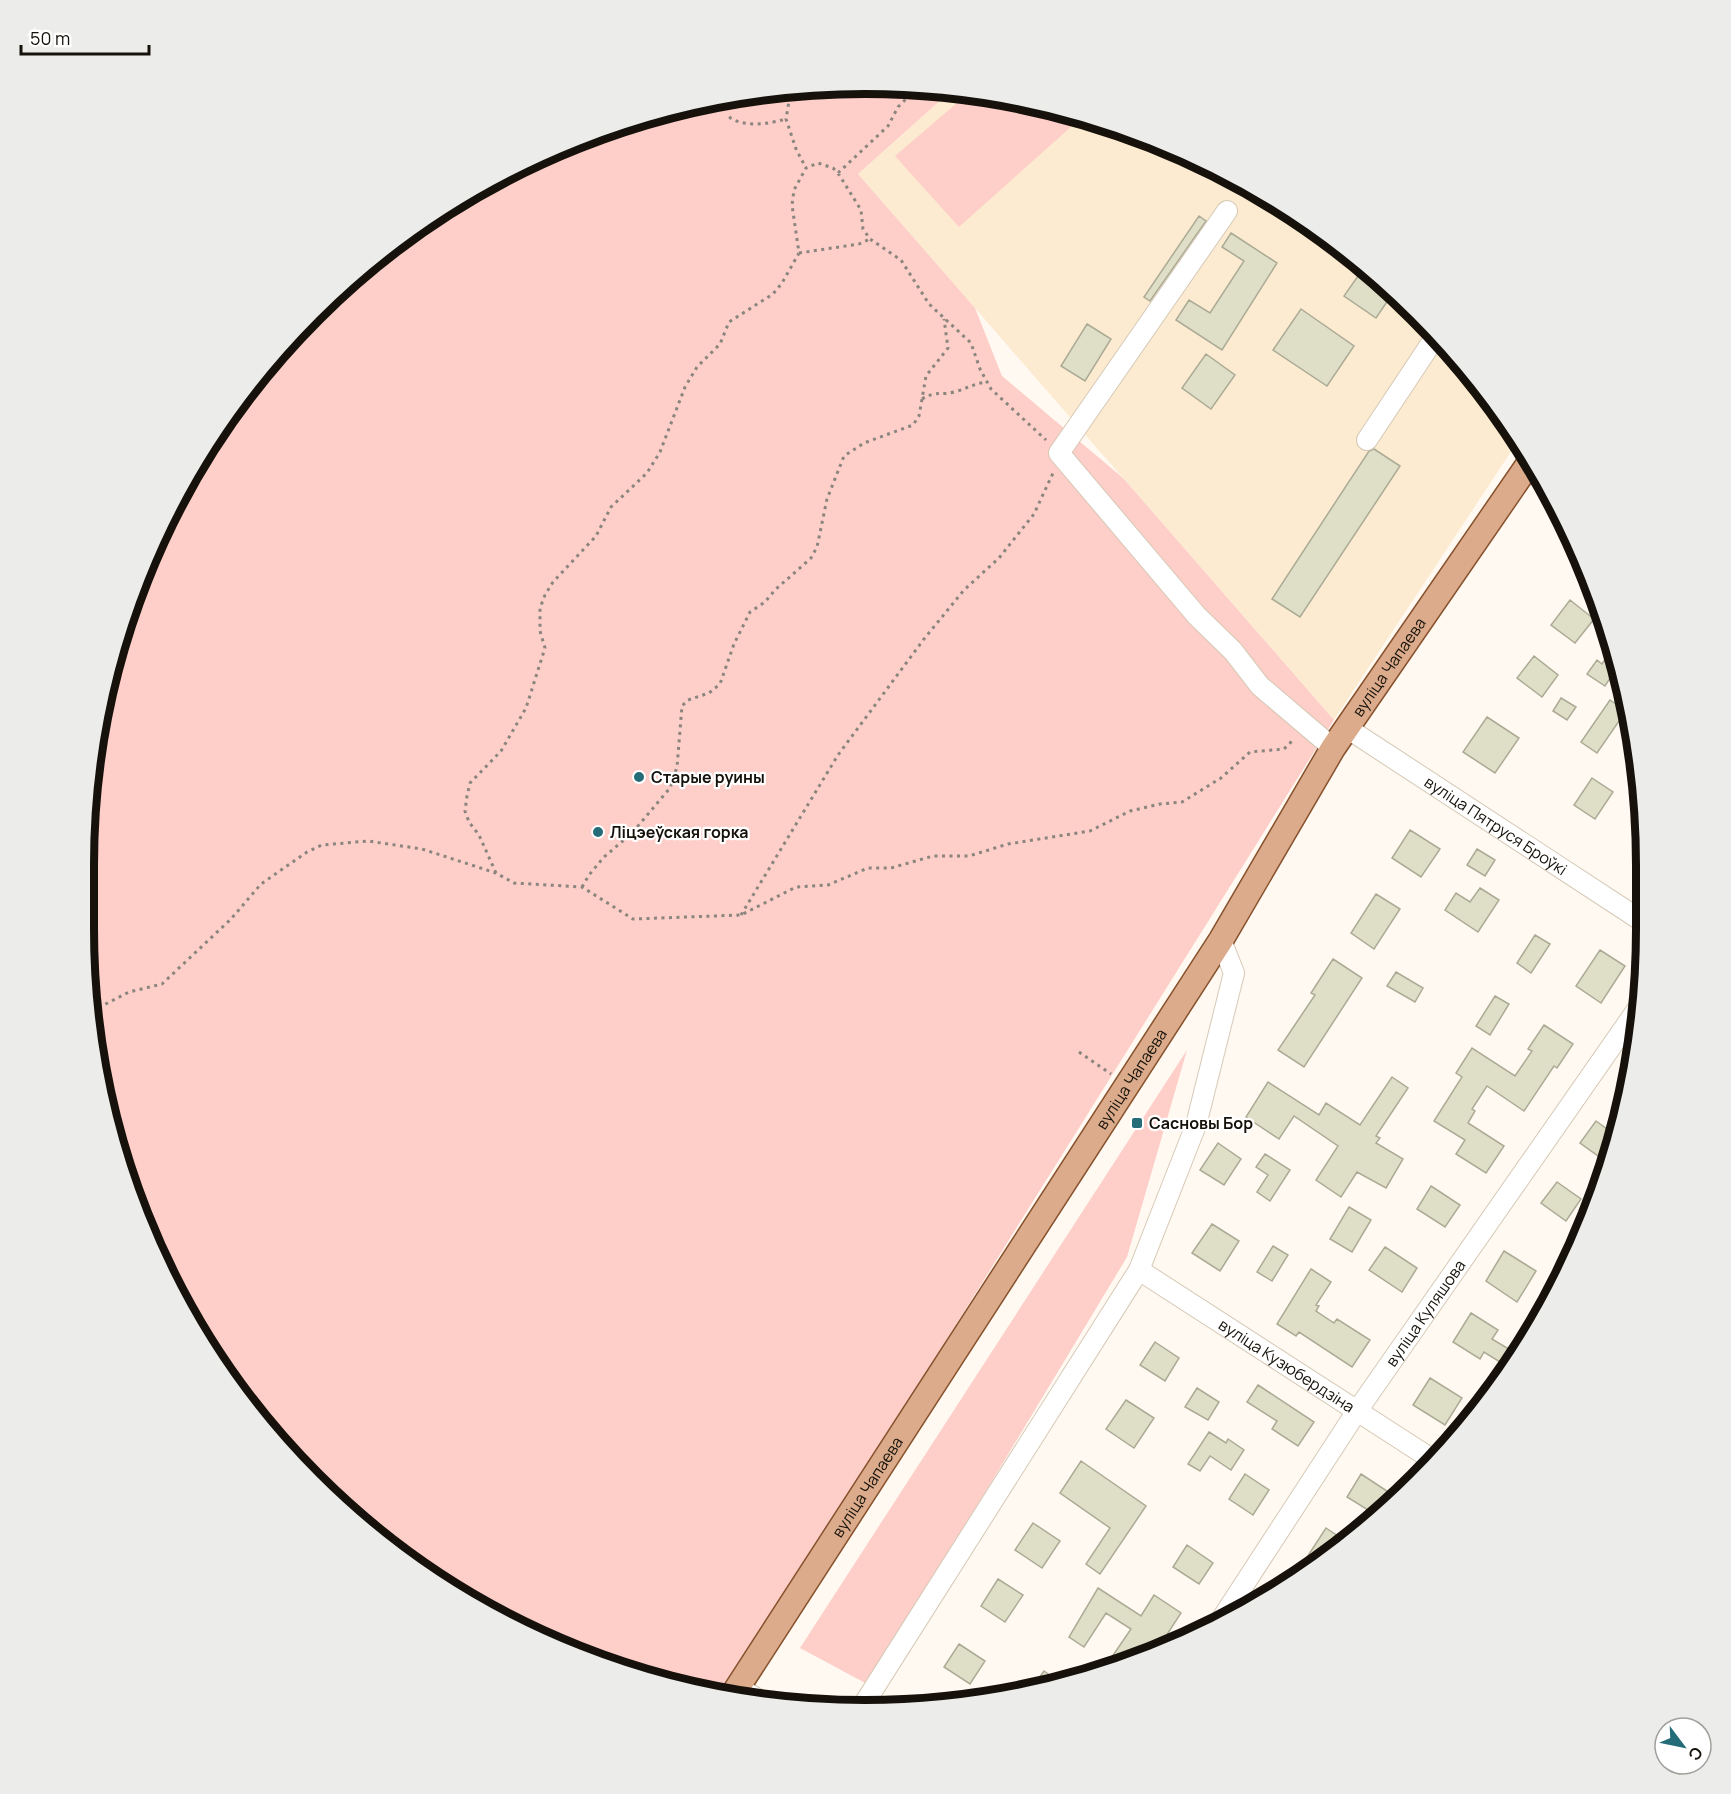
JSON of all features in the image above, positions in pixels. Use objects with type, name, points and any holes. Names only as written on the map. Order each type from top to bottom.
[{"type":"main road","name":"вуліца Чапаева","points":[[737,1689],[1221,940],[1333,748],[1526,468]]},
{"type":"street","points":[[1227,211],[1059,453],[1197,616],[1233,651],[1260,687],[1333,748]]},
{"type":"street","points":[[1367,440],[1432,343]]},
{"type":"street","name":"вуліца Пятруся Броўкі","points":[[1347,728],[1636,917]]},
{"type":"street","points":[[866,1700],[1139,1270],[1196,1125],[1234,973],[1221,940]]},
{"type":"street","name":"вуліца Куляшова","points":[[1229,1608],[1357,1411],[1631,1018]]},
{"type":"street","name":"вуліца Кузюбердзіна","points":[[1139,1270],[1427,1456]]},
{"type":"path","points":[[838,173],[888,126],[898,107],[909,96]]},
{"type":"path","points":[[790,99],[786,119],[796,149],[806,168]]},
{"type":"path","points":[[729,117],[737,122],[751,124],[786,119]]},
{"type":"path","points":[[496,873],[479,835],[469,822],[465,811],[467,796],[470,783],[501,752],[526,708],[545,648],[540,631],[540,608],[545,595],[553,582],[596,536],[611,507],[647,473],[660,452],[685,387],[697,368],[720,344],[725,327],[773,294],[799,253],[792,205],[797,183],[806,168],[818,163],[826,164],[838,173],[861,210],[863,229],[870,239],[901,260],[929,304],[971,343],[991,389],[1059,453],[1050,485],[1034,513],[999,558],[964,590],[924,639],[838,755],[741,915]]},
{"type":"path","points":[[799,253],[859,244],[870,239]]},
{"type":"path","points":[[582,887],[604,857],[632,833],[670,788],[677,767],[679,720],[682,706],[688,700],[709,693],[720,684],[734,644],[750,612],[765,602],[811,558],[817,547],[827,499],[844,456],[864,442],[913,425],[919,416],[926,376],[948,348],[944,318]]},
{"type":"path","points":[[922,399],[932,392],[951,393],[975,383],[987,382]]},
{"type":"path","points":[[99,1007],[129,992],[162,984],[231,919],[261,884],[307,852],[322,845],[368,841],[406,846],[441,854],[496,873],[514,883],[582,887],[633,919],[741,915],[796,887],[828,885],[868,868],[891,868],[933,856],[969,856],[1008,844],[1090,831],[1130,811],[1182,802],[1221,778],[1250,752],[1284,749],[1305,726]]},
{"type":"path","points":[[1079,1052],[1127,1086]]},
{"type":"shaded area","points":[[866,94],[942,99],[858,174],[975,308],[1002,376],[1123,478],[1334,720],[729,1687],[666,1673],[618,1659],[570,1641],[480,1596],[437,1570],[396,1540],[320,1474],[254,1398],[224,1357],[198,1314],[153,1224],[135,1176],[109,1079],[96,979],[94,866],[96,815],[109,715],[135,618],[153,570],[174,524],[224,437],[286,357],[320,320],[396,254],[437,224],[524,174],[570,153],[618,135],[666,121],[715,109],[765,101]]},
{"type":"shaded area","points":[[942,99],[1016,109],[1113,135],[1207,174],[1294,224],[1374,286],[1411,320],[1445,357],[1477,396],[1514,448],[1334,720],[858,174]]},
{"type":"shaded area","points":[[960,100],[1016,109],[1074,124],[959,227],[895,156]]},
{"type":"shaded area","points":[[1187,1050],[1127,1257],[869,1685],[800,1648]]},
{"type":"building","points":[[1199,216],[1206,221],[1150,301],[1144,297]]},
{"type":"building","points":[[1231,233],[1277,263],[1222,350],[1176,320],[1189,300],[1210,313],[1244,261],[1222,247]]},
{"type":"building","points":[[1359,274],[1389,299],[1376,318],[1344,296]]},
{"type":"building","points":[[1301,309],[1354,346],[1327,386],[1273,350]]},
{"type":"building","points":[[1087,324],[1111,339],[1085,381],[1061,366]]},
{"type":"building","points":[[1206,354],[1235,375],[1211,409],[1182,388]]},
{"type":"building","points":[[1374,449],[1400,466],[1300,617],[1272,599],[1369,451]]},
{"type":"building","points":[[1570,600],[1594,619],[1575,643],[1551,625]]},
{"type":"building","points":[[1534,656],[1558,675],[1542,697],[1517,678]]},
{"type":"building","points":[[1607,656],[1612,675],[1605,686],[1587,674],[1597,660],[1602,664]]},
{"type":"building","points":[[1561,698],[1576,707],[1567,720],[1553,711]]},
{"type":"building","points":[[1610,700],[1620,707],[1622,716],[1597,753],[1581,742]]},
{"type":"building","points":[[1487,717],[1519,738],[1495,773],[1463,752]]},
{"type":"building","points":[[1592,778],[1613,792],[1595,819],[1574,805]]},
{"type":"building","points":[[1410,830],[1440,849],[1421,877],[1392,858]]},
{"type":"building","points":[[1477,849],[1495,860],[1485,876],[1467,865]]},
{"type":"building","points":[[1480,888],[1499,900],[1478,932],[1445,910],[1456,893],[1470,902]]},
{"type":"building","points":[[1376,894],[1400,909],[1374,949],[1351,933]]},
{"type":"building","points":[[1535,935],[1550,944],[1531,973],[1517,963]]},
{"type":"building","points":[[1600,950],[1625,966],[1601,1003],[1576,986]]},
{"type":"building","points":[[1333,959],[1362,978],[1304,1067],[1278,1050],[1315,995],[1311,993]]},
{"type":"building","points":[[1396,972],[1423,988],[1415,1002],[1387,986]]},
{"type":"building","points":[[1495,996],[1509,1004],[1490,1035],[1476,1026]]},
{"type":"building","points":[[1544,1025],[1573,1044],[1557,1068],[1554,1066],[1524,1111],[1487,1086],[1472,1109],[1475,1111],[1468,1123],[1504,1146],[1486,1173],[1456,1154],[1465,1140],[1434,1121],[1462,1077],[1456,1073],[1472,1048],[1515,1076],[1532,1051],[1528,1049]]},
{"type":"building","points":[[1392,1077],[1408,1088],[1376,1136],[1380,1138],[1376,1143],[1403,1159],[1386,1188],[1357,1172],[1341,1197],[1316,1180],[1338,1146],[1294,1116],[1279,1139],[1246,1117],[1268,1082],[1319,1115],[1326,1103],[1360,1125]]},
{"type":"building","points":[[1596,1121],[1609,1131],[1601,1158],[1580,1143]]},
{"type":"building","points":[[1218,1143],[1241,1159],[1224,1185],[1200,1170]]},
{"type":"building","points":[[1265,1154],[1290,1170],[1270,1201],[1257,1192],[1268,1175],[1256,1167]]},
{"type":"building","points":[[1557,1182],[1581,1199],[1566,1221],[1541,1203]]},
{"type":"building","points":[[1431,1186],[1460,1205],[1445,1227],[1417,1209]]},
{"type":"building","points":[[1349,1207],[1371,1220],[1352,1252],[1330,1239]]},
{"type":"building","points":[[1212,1224],[1239,1241],[1220,1271],[1192,1253]]},
{"type":"building","points":[[1273,1246],[1288,1255],[1272,1281],[1257,1272]]},
{"type":"building","points":[[1385,1247],[1417,1268],[1402,1292],[1369,1270]]},
{"type":"building","points":[[1504,1251],[1536,1271],[1517,1302],[1486,1281]]},
{"type":"building","points":[[1311,1269],[1331,1282],[1316,1305],[1319,1306],[1316,1311],[1334,1323],[1337,1319],[1370,1340],[1352,1367],[1299,1332],[1296,1336],[1277,1324]]},
{"type":"building","points":[[1471,1313],[1498,1330],[1492,1339],[1511,1350],[1502,1363],[1484,1352],[1480,1359],[1453,1342]]},
{"type":"building","points":[[1155,1342],[1179,1358],[1165,1381],[1140,1365]]},
{"type":"building","points":[[1430,1378],[1462,1398],[1445,1425],[1413,1405]]},
{"type":"building","points":[[1258,1385],[1314,1422],[1298,1446],[1272,1429],[1277,1421],[1247,1402]]},
{"type":"building","points":[[1197,1388],[1219,1402],[1208,1420],[1185,1407]]},
{"type":"building","points":[[1126,1400],[1154,1418],[1134,1448],[1106,1429]]},
{"type":"building","points":[[1209,1432],[1226,1443],[1228,1439],[1244,1450],[1231,1470],[1210,1456],[1200,1471],[1188,1464]]},
{"type":"building","points":[[1081,1461],[1146,1506],[1100,1574],[1086,1564],[1110,1528],[1060,1493]]},
{"type":"building","points":[[1245,1474],[1269,1490],[1253,1515],[1229,1499]]},
{"type":"building","points":[[1361,1474],[1390,1493],[1370,1511],[1347,1497]]},
{"type":"building","points":[[1033,1523],[1060,1541],[1042,1568],[1015,1550]]},
{"type":"building","points":[[1326,1528],[1339,1537],[1335,1540],[1303,1563]]},
{"type":"building","points":[[1187,1545],[1213,1563],[1199,1584],[1173,1567]]},
{"type":"building","points":[[998,1579],[1023,1595],[1005,1622],[981,1606]]},
{"type":"building","points":[[1098,1588],[1141,1616],[1154,1595],[1181,1613],[1164,1640],[1110,1660],[1131,1629],[1106,1613],[1084,1647],[1069,1637]]},
{"type":"building","points":[[959,1644],[985,1661],[970,1684],[944,1667]]},
{"type":"building","points":[[1044,1671],[1052,1676],[1038,1680]]},
{"type":"place","name":"Старые руины","points":[[639,777]]},
{"type":"place","name":"Ліцэеўская горка","points":[[598,832]]},
{"type":"place","name":"Сасновы Бор","points":[[1137,1123]]}]
